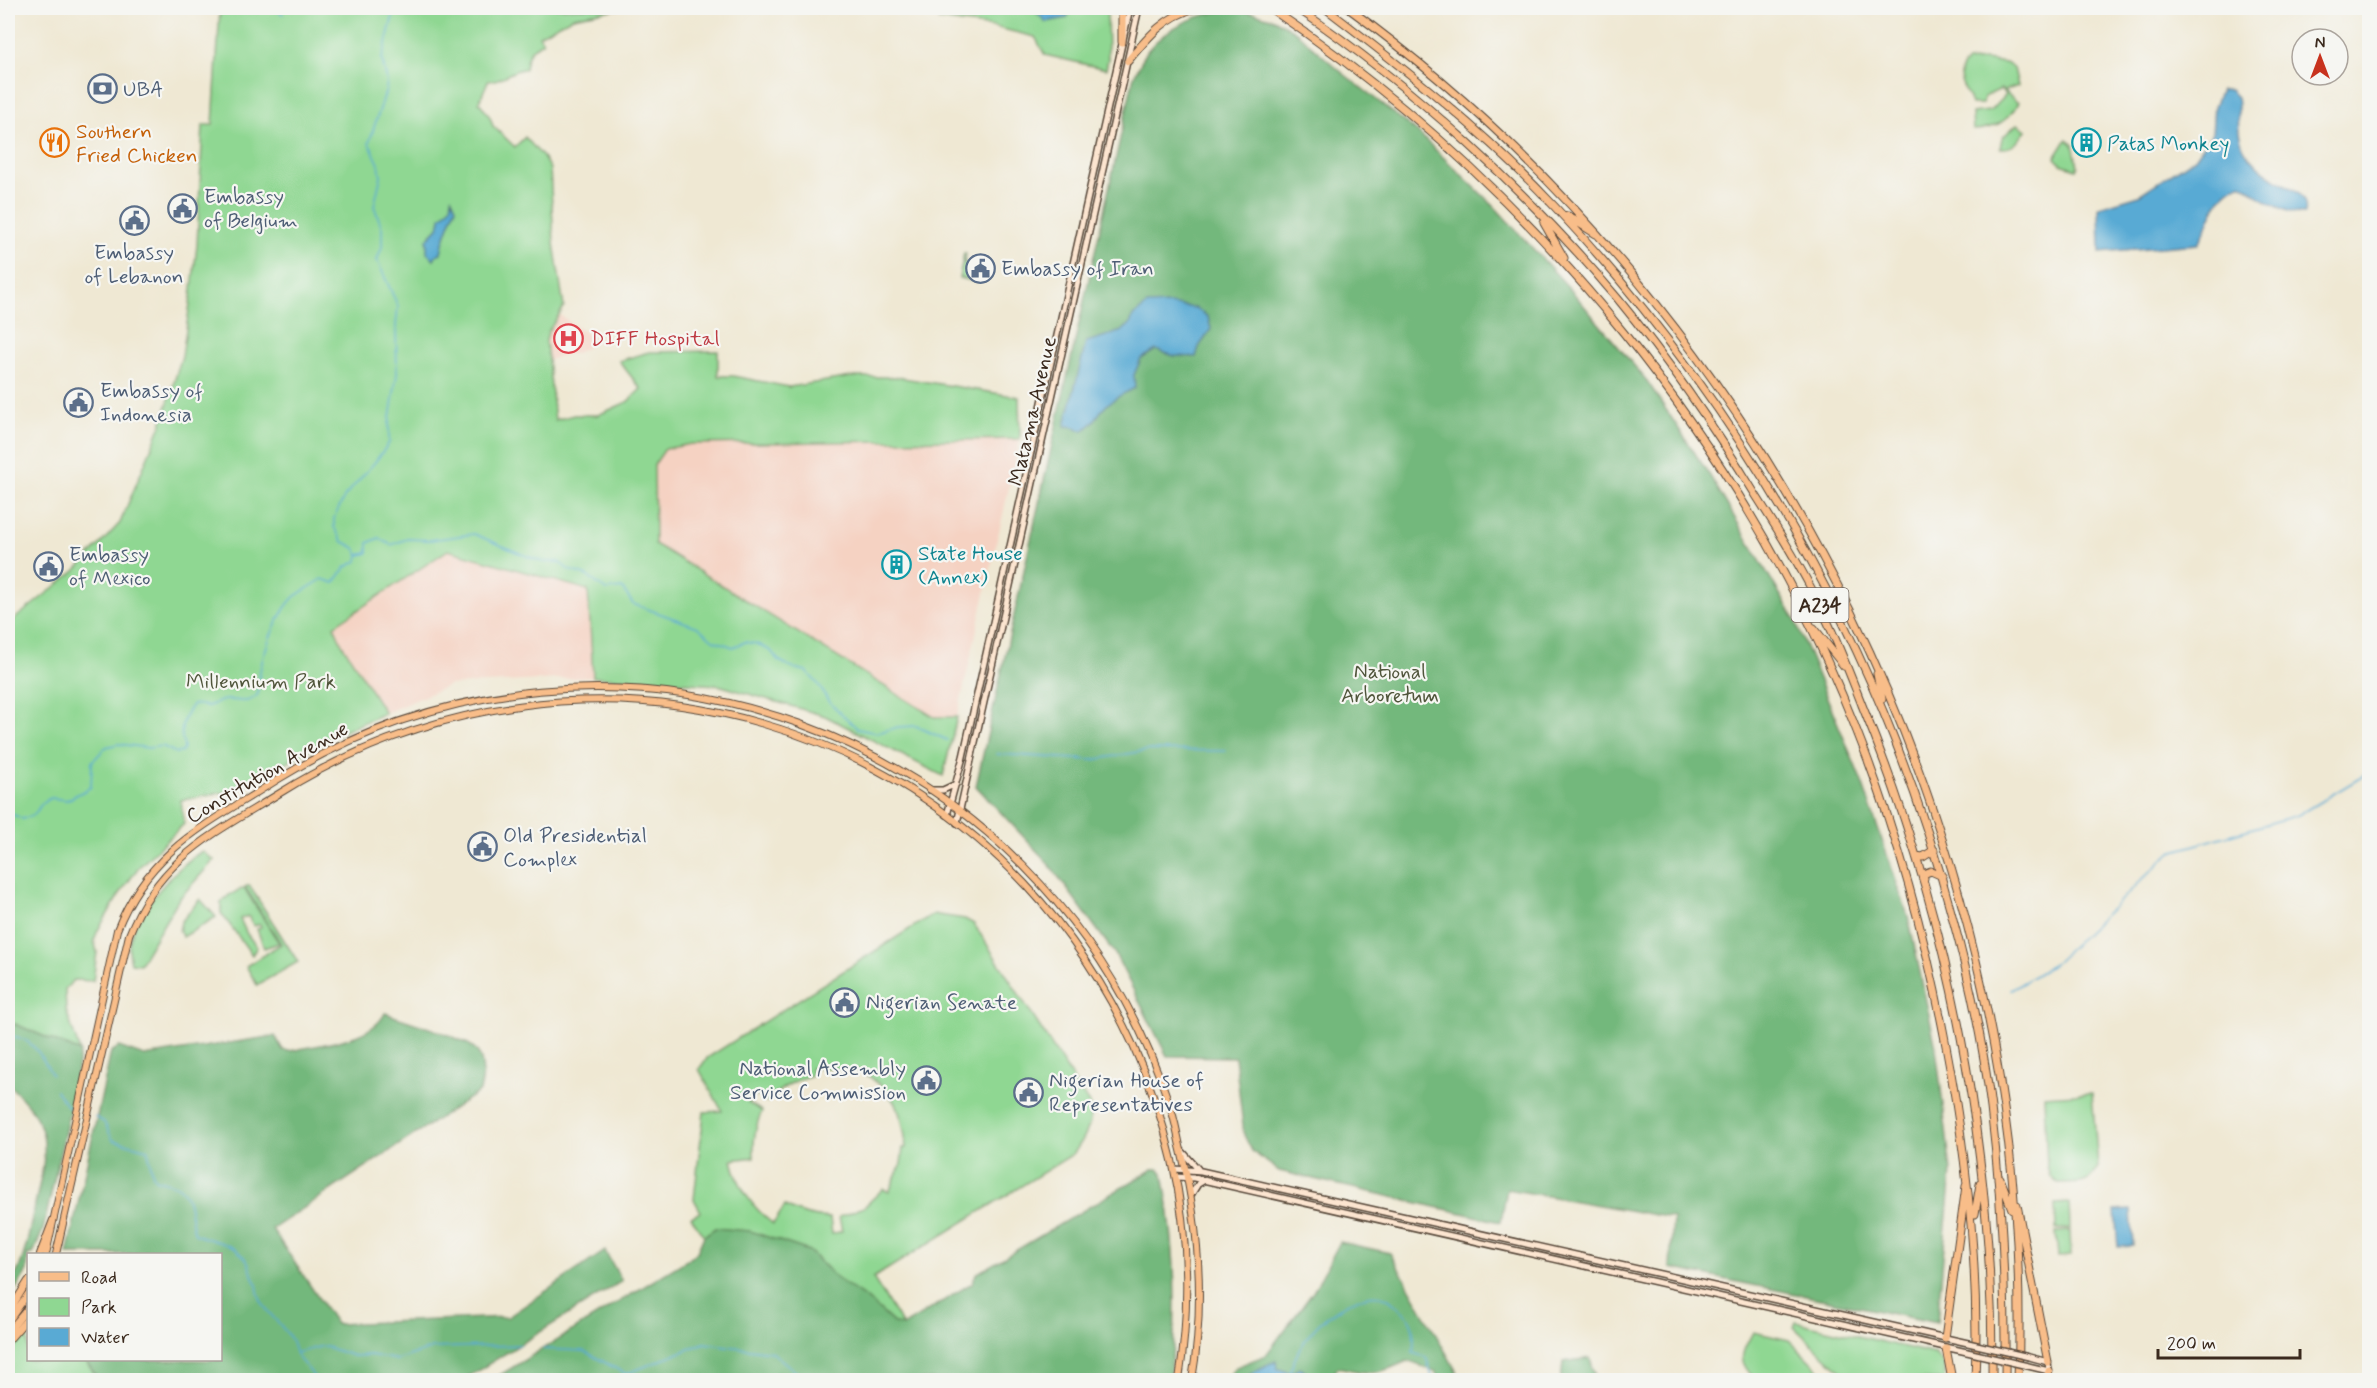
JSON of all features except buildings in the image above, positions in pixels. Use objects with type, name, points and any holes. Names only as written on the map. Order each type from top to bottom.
[{"type":"highway","points":[[1122,8],[1122,42]]},
{"type":"highway","points":[[1128,61],[1154,30],[1169,18],[1196,8]]},
{"type":"highway","points":[[1270,8],[1317,39],[1431,131],[1481,177],[1569,267],[1643,358],[1692,426],[1755,524],[1805,617],[1865,752],[1914,900],[1930,967],[1953,1082],[1973,1225],[1976,1380]]},
{"type":"highway","name":"A234","points":[[1297,8],[1399,85],[1493,168],[1618,299],[1697,403],[1800,568],[1821,608],[1880,749],[1916,856],[1953,991],[1964,1047],[1982,1176],[1990,1255],[1992,1380]]},
{"type":"highway","name":"A234","points":[[1325,8],[1440,98],[1494,146],[1554,205],[1638,301],[1690,367],[1738,437],[1835,604],[1887,719],[1934,850],[1965,965],[1979,1031],[1997,1167],[2006,1301],[2005,1380]]},
{"type":"highway","points":[[1348,8],[1387,35],[1493,127],[1533,165],[1641,284],[1735,409],[1812,535],[1873,656],[1925,789],[1983,990],[2009,1142],[2020,1278],[2018,1380]]},
{"type":"highway","points":[[1554,205],[1598,236]]},
{"type":"highway","points":[[1538,213],[1569,267]]},
{"type":"highway","points":[[1805,617],[1849,673]]},
{"type":"highway","points":[[1873,656],[1887,719]]},
{"type":"highway","points":[[1916,856],[1926,856],[1934,850]]},
{"type":"highway","points":[[1924,883],[1923,874],[1926,871],[1942,876]]},
{"type":"highway","points":[[1997,1167],[2014,1215]]},
{"type":"highway","points":[[1973,1225],[1982,1176]]},
{"type":"highway","points":[[1945,1338],[1967,1178]]},
{"type":"highway","points":[[2014,1198],[2021,1221],[2048,1362]]},
{"type":"highway","points":[[1946,1348],[1952,1380]]},
{"type":"highway","points":[[2047,1380],[2049,1371]]},
{"type":"main road","name":"Matama Avenue","points":[[947,815],[956,784],[1130,8]]},
{"type":"main road","name":"Matama Avenue","points":[[957,823],[1139,8]]},
{"type":"main road","points":[[1107,108],[1116,111]]},
{"type":"main road","points":[[1015,519],[1024,521]]},
{"type":"main road","name":"Constitution Avenue","points":[[46,1253],[117,930],[131,899],[163,857],[191,834],[298,767],[361,736],[423,714],[487,699],[543,690],[611,688],[667,692],[720,701],[807,726],[865,750],[960,810],[1031,872],[1075,924],[1119,991],[1148,1048],[1170,1105],[1188,1177],[1195,1228],[1199,1286],[1192,1380]]},
{"type":"main road","name":"Constitution Avenue","points":[[56,1253],[132,926],[153,888],[174,864],[205,839],[313,773],[376,743],[435,723],[496,708],[578,700],[642,701],[694,708],[767,726],[834,749],[904,784],[957,823],[1022,879],[1065,930],[1113,1007],[1137,1055],[1161,1117],[1175,1169],[1185,1246],[1186,1287],[1179,1380]]},
{"type":"main road","points":[[930,790],[943,790],[956,784]]},
{"type":"main road","points":[[1181,1150],[1192,1164],[1202,1171]]},
{"type":"main road","points":[[1175,1169],[1202,1171],[2029,1357],[2048,1362],[2049,1371],[1204,1180],[1176,1177]]},
{"type":"main road","points":[[1191,1195],[1197,1184],[1204,1180]]},
{"type":"main road","points":[[40,1253],[57,1212]]},
{"type":"main road","points":[[8,1313],[27,1283]]},
{"type":"main road","points":[[8,1322],[27,1295]]},
{"type":"main road","points":[[8,1332],[27,1309]]},
{"type":"main road","points":[[8,1341],[27,1319]]},
{"type":"main road","points":[[1945,1338],[1946,1348]]},
{"type":"shaded area","name":"DIFF Hospital","points":[[560,315],[594,339],[589,346],[574,354],[565,354],[547,361],[547,336]]},
{"type":"shaded area","points":[[1020,439],[957,717],[934,717],[655,544],[654,465],[665,449],[691,444]]},
{"type":"shaded area","points":[[448,550],[588,590],[593,677],[450,685],[385,713],[342,644],[334,626]]},
{"type":"green space","name":"Millennium Park","points":[[220,8],[622,8],[573,17],[539,35],[543,42],[530,52],[525,69],[488,81],[479,102],[490,117],[493,126],[515,147],[525,137],[543,157],[550,169],[554,243],[564,307],[548,332],[546,341],[555,420],[574,415],[598,415],[627,402],[641,389],[619,361],[649,352],[718,351],[718,376],[733,376],[789,387],[851,377],[897,377],[1019,397],[1020,439],[691,444],[665,449],[654,465],[655,544],[934,717],[957,717],[943,776],[825,716],[718,685],[593,677],[588,590],[448,550],[334,626],[342,644],[385,713],[329,738],[252,784],[250,781],[236,790],[181,800],[184,824],[138,868],[98,930],[94,940],[97,952],[93,981],[74,980],[65,989],[66,1010],[80,1052],[15,1024],[8,1027],[8,624],[75,571],[120,523],[161,425],[182,356],[191,297],[197,245],[203,125],[213,125]]},
{"type":"green space","points":[[941,8],[1107,8],[1108,59],[1106,69],[1045,55],[1035,37],[994,27],[939,20]]},
{"type":"green space","name":"National Arboretum","points":[[1233,10],[1274,19],[1296,32],[1339,70],[1416,131],[1494,206],[1570,289],[1647,381],[1710,476],[1794,618],[1862,782],[1908,916],[1936,1048],[1951,1171],[1937,1323],[1670,1268],[1673,1218],[1507,1189],[1501,1222],[1279,1171],[1252,1151],[1244,1135],[1235,1057],[1167,1056],[1115,954],[1049,864],[976,786],[1134,76],[1148,50],[1166,33],[1186,21]]},
{"type":"green space","points":[[1985,60],[2006,63],[2014,68],[2018,86],[2004,91],[2018,103],[2010,115],[2000,123],[1973,130],[1972,113],[1990,111],[2005,95],[2001,89],[1984,97],[1983,104],[1971,104],[1960,72],[1967,62]]},
{"type":"green space","points":[[2017,124],[2026,130],[2021,138],[2013,146],[2000,148],[2002,138]]},
{"type":"green space","points":[[2067,139],[2073,145],[2078,166],[2076,169],[2061,164],[2055,158]]},
{"type":"green space","points":[[964,253],[966,254],[964,263],[972,263],[972,266],[978,263],[986,264],[986,268],[982,266],[979,271],[972,269],[970,279],[978,279],[977,282],[959,278]]},
{"type":"green space","points":[[202,851],[214,860],[178,900],[140,964],[131,963],[129,945],[139,918],[147,905],[180,868]]},
{"type":"green space","points":[[249,885],[298,962],[257,985],[246,966],[281,944],[245,887]]},
{"type":"green space","points":[[244,888],[279,943],[264,948],[257,929],[261,927],[260,924],[254,926],[248,916],[240,919],[247,934],[257,947],[252,955],[221,913],[221,903],[229,895]]},
{"type":"green space","points":[[200,899],[216,917],[183,937],[179,931],[181,922]]},
{"type":"green space","points":[[930,916],[965,919],[974,924],[1091,1107],[1091,1113],[1086,1132],[1073,1154],[873,1278],[903,1326],[895,1324],[867,1299],[836,1278],[809,1251],[715,1228],[704,1236],[691,1217],[701,1212],[694,1199],[704,1112],[722,1111],[699,1069],[707,1058]],"holes":[[[811,1068],[834,1068],[855,1073],[859,1070],[880,1084],[894,1102],[899,1111],[905,1134],[906,1148],[903,1148],[901,1164],[889,1192],[883,1189],[864,1207],[839,1217],[842,1231],[832,1234],[830,1218],[807,1215],[785,1206],[773,1224],[746,1195],[732,1160],[754,1157],[755,1133],[762,1111],[748,1103],[756,1094],[767,1102],[787,1086],[812,1075]]]},
{"type":"green space","points":[[385,1013],[470,1045],[481,1059],[482,1081],[480,1091],[272,1229],[336,1324],[508,1317],[605,1251],[622,1281],[463,1380],[99,1380],[86,1361],[222,1361],[222,1253],[67,1253],[111,1052],[119,1047],[144,1056],[275,1036],[283,1050],[289,1051],[356,1036],[378,1022]]},
{"type":"green space","points":[[15,1024],[80,1052],[70,1109],[43,1230],[33,1253],[27,1253],[27,1271],[8,1301],[10,1285],[19,1269],[27,1243],[42,1170],[44,1141],[34,1114],[8,1084],[8,1027]]},
{"type":"green space","points":[[2092,1093],[2098,1167],[2087,1181],[2058,1184],[2051,1177],[2047,1167],[2044,1096]]},
{"type":"green space","points":[[1153,1169],[1158,1169],[1163,1173],[1171,1225],[1175,1276],[1174,1328],[1169,1380],[492,1380],[692,1257],[697,1252],[704,1236],[715,1228],[750,1231],[809,1251],[836,1278],[867,1299],[895,1324],[903,1326],[972,1283],[976,1274]]},
{"type":"green space","points":[[2069,1203],[2070,1229],[2056,1229],[2055,1204]]},
{"type":"green space","points":[[2070,1231],[2071,1256],[2058,1257],[2056,1232]]},
{"type":"green space","points":[[1340,1242],[1390,1253],[1458,1374],[1439,1379],[1435,1371],[1407,1361],[1374,1373],[1338,1367],[1330,1380],[1226,1380],[1236,1367],[1266,1355],[1313,1292]]},
{"type":"green space","points":[[1796,1322],[1935,1354],[1944,1365],[1946,1380],[1850,1380],[1794,1327]]},
{"type":"green space","points":[[1753,1332],[1789,1340],[1829,1380],[1756,1380],[1745,1367],[1742,1357]]},
{"type":"green space","points":[[27,1334],[27,1361],[86,1361],[99,1380],[8,1380],[8,1353]]},
{"type":"green space","points":[[1590,1358],[1596,1380],[1561,1380],[1563,1362]]},
{"type":"water","points":[[1020,8],[1061,8],[1069,14],[1067,18],[1046,22],[1034,10]]},
{"type":"water","points":[[2221,90],[2230,90],[2237,97],[2240,139],[2246,152],[2266,173],[2301,196],[2304,200],[2305,214],[2293,213],[2280,208],[2240,184],[2231,189],[2218,202],[2198,244],[2100,252],[2099,207],[2139,195],[2195,158],[2212,134],[2214,106]]},
{"type":"water","points":[[451,196],[456,207],[441,253],[434,259],[427,253],[427,240],[438,228],[441,217],[450,208]]},
{"type":"water","points":[[1169,304],[1196,308],[1208,317],[1211,329],[1199,347],[1196,357],[1174,356],[1156,350],[1141,359],[1134,375],[1135,388],[1109,403],[1082,431],[1075,427],[1065,426],[1086,342],[1122,331],[1130,324],[1133,316],[1147,305]]},
{"type":"water","points":[[2131,1210],[2133,1246],[2118,1247],[2115,1211]]},
{"type":"water","points":[[1276,1361],[1277,1368],[1290,1373],[1300,1368],[1307,1372],[1304,1380],[1245,1380],[1254,1372]]},
{"type":"waterway","points":[[272,8],[283,14]]},
{"type":"waterway","points":[[359,555],[355,548],[342,541],[334,527],[334,518],[345,496],[389,443],[389,424],[397,374],[398,306],[377,260],[382,247],[382,228],[374,206],[381,176],[379,164],[369,143],[386,90],[387,81],[382,59],[394,12],[392,8]]},
{"type":"waterway","points":[[8,815],[9,813],[23,819],[35,814],[42,803],[51,798],[67,800],[91,787],[92,762],[106,747],[118,744],[149,748],[162,746],[176,753],[182,752],[184,747],[182,725],[192,705],[209,706],[223,700],[247,701],[254,698],[258,694],[260,670],[268,642],[280,617],[294,597],[322,579],[334,583],[346,567],[358,561],[359,555],[368,553],[368,543],[379,538],[391,545],[407,539],[430,540],[474,534],[543,562],[559,562],[569,570],[587,576],[606,590],[622,588],[633,604],[698,627],[713,640],[733,647],[745,642],[757,644],[771,651],[778,660],[793,668],[806,671],[818,684],[829,702],[858,729],[877,733],[898,727],[916,726],[947,740]]},
{"type":"waterway","points":[[997,754],[1092,760],[1150,750],[1226,751]]},
{"type":"waterway","points":[[2011,990],[2054,964],[2171,852],[2298,815],[2370,772]]},
{"type":"waterway","points":[[8,1036],[24,1039],[30,1043],[40,1054],[52,1075]]},
{"type":"waterway","points":[[56,1091],[70,1109]]},
{"type":"waterway","points":[[95,1117],[104,1122],[113,1140],[147,1149],[155,1179],[179,1187],[187,1197],[195,1234],[232,1247],[243,1256],[257,1285],[261,1301],[289,1336],[298,1358],[315,1380]]},
{"type":"waterway","points":[[1289,1375],[1304,1341],[1328,1316],[1353,1301],[1380,1296],[1388,1299],[1408,1317],[1414,1334],[1413,1353],[1426,1357],[1433,1380]]},
{"type":"waterway","points":[[543,1349],[584,1351],[626,1374],[704,1343],[772,1352],[806,1380]]},
{"type":"waterway","points":[[296,1353],[323,1346],[354,1356],[371,1355],[397,1360],[433,1348],[521,1345]]},
{"type":"place","name":"UBA","points":[[102,89]]},
{"type":"place","name":"Southern Fried Chicken","points":[[55,143]]},
{"type":"place","name":"Patas Monkey","points":[[2086,143]]},
{"type":"place","name":"Embassy of Belgium","points":[[183,208]]},
{"type":"place","name":"Embassy of Lebanon","points":[[134,221]]},
{"type":"place","name":"Embassy of Iran","points":[[980,268]]},
{"type":"place","name":"DIFF Hospital","points":[[569,338]]},
{"type":"place","name":"Embassy of Indonesia","points":[[79,402]]},
{"type":"place","name":"State House (Annex)","points":[[897,565]]},
{"type":"place","name":"Embassy of Mexico","points":[[48,566]]},
{"type":"place","name":"Old Presidential Complex","points":[[482,847]]},
{"type":"place","name":"Nigerian Senate","points":[[845,1002]]},
{"type":"place","name":"National Assembly Service Commission","points":[[927,1080]]},
{"type":"place","name":"Nigerian House of Representatives","points":[[1028,1092]]}]
